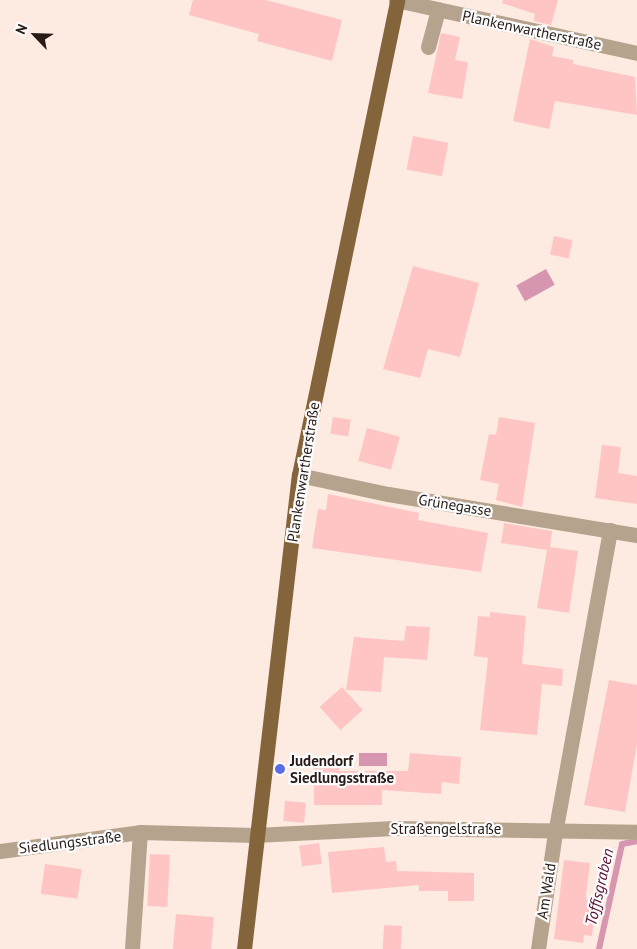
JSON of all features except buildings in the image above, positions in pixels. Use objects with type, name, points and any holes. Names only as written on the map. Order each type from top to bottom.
[{"type":"main road","name":"Plankenwartherstraße","points":[[244,949],[255,835],[300,474],[397,0]]},
{"type":"street","name":"Plankenwartherstraße","points":[[397,0],[637,53]]},
{"type":"street","points":[[428,47],[438,9]]},
{"type":"street","name":"Grünegasse","points":[[300,474],[388,494],[637,534]]},
{"type":"street","points":[[555,833],[610,530]]},
{"type":"street","name":"Straßengelstraße","points":[[255,835],[394,828],[555,833],[637,832]]},
{"type":"street","name":"Siedlungsstraße","points":[[132,949],[140,832]]},
{"type":"street","name":"Siedlungsstraße","points":[[0,851],[140,832],[255,835]]},
{"type":"street","name":"Am Wald","points":[[538,949],[555,833]]},
{"type":"shaded area","points":[[546,269],[555,285],[525,301],[516,285]]},
{"type":"shaded area","points":[[359,753],[387,753],[387,766],[359,766]]},
{"type":"waterway","name":"Toffisgraben","points":[[599,949],[622,844],[637,841]]},
{"type":"place","name":"Judendorf Siedlungsstraße","points":[[280,769]]}]
